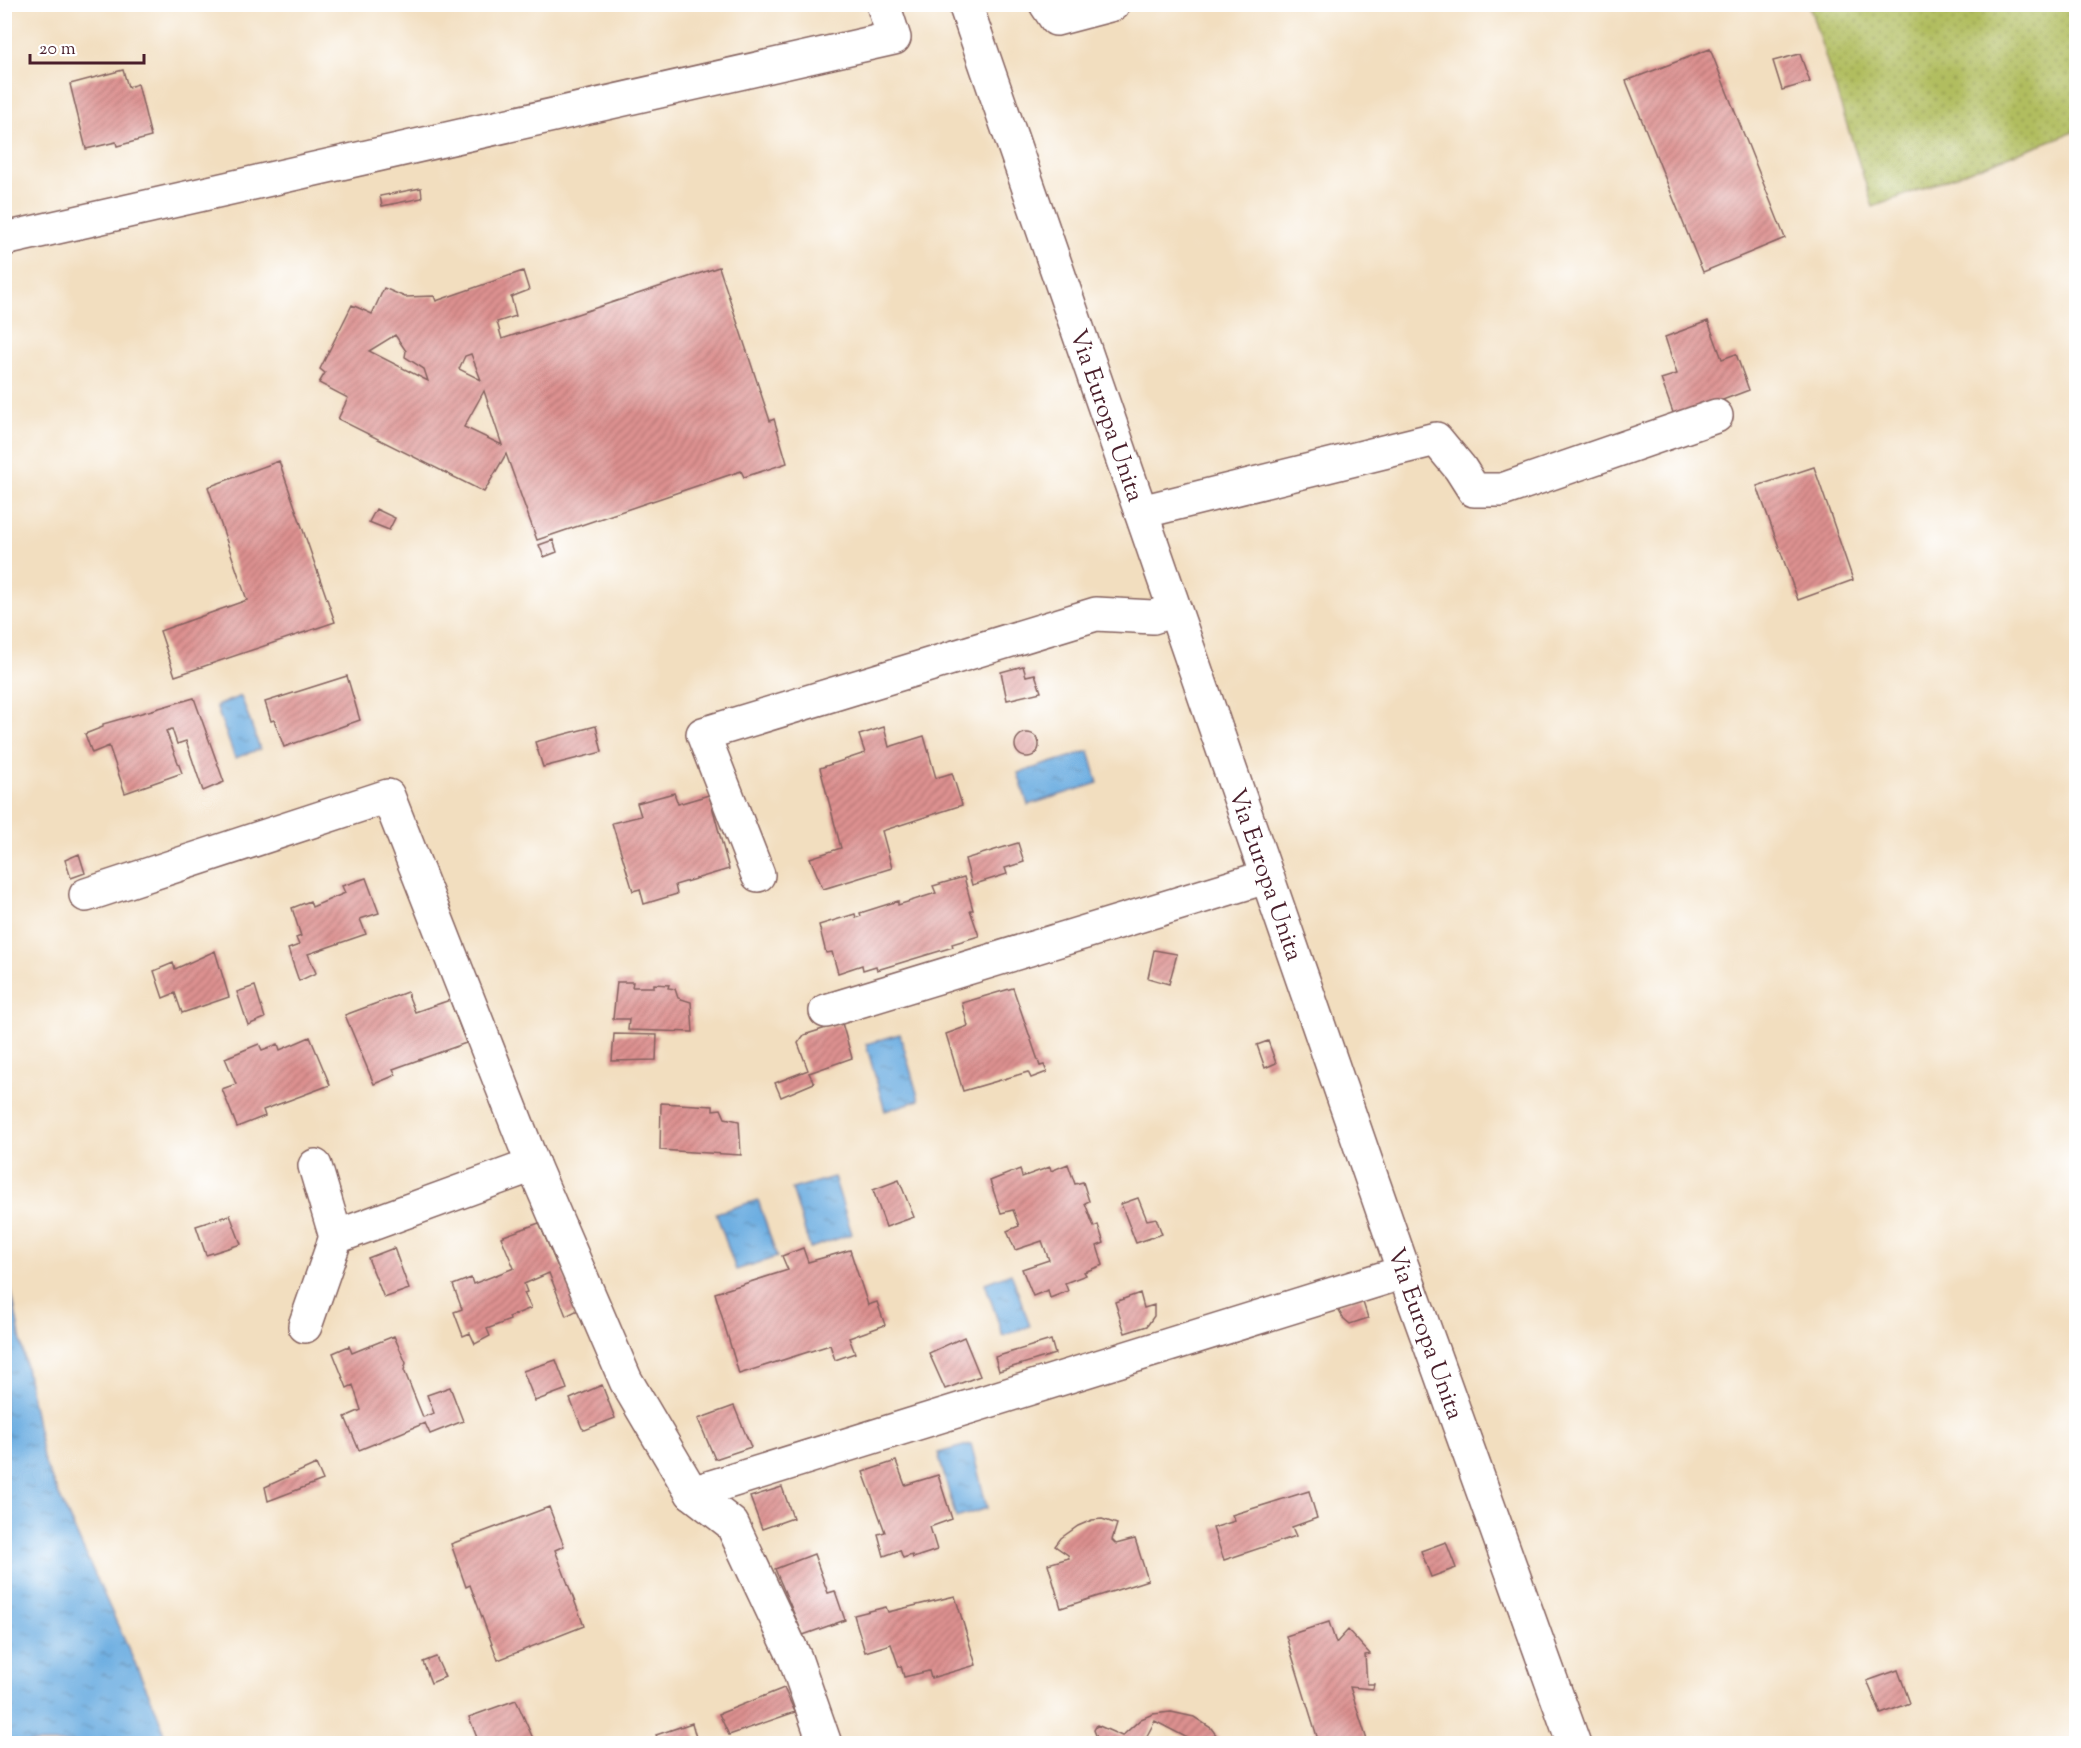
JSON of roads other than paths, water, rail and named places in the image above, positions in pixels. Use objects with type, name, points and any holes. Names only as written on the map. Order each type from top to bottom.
[{"type":"street","points":[[9,238],[894,38],[883,4]]},
{"type":"street","name":"Via Europa Unita","points":[[964,4],[1404,1272],[1574,1743]]},
{"type":"street","points":[[1046,4],[1056,19],[1113,4]]},
{"type":"street","points":[[1141,512],[1436,439],[1460,468],[1474,490],[1502,490],[1716,416]]},
{"type":"street","points":[[758,875],[703,734],[1096,614],[1153,617],[1174,610]]},
{"type":"street","points":[[86,895],[388,796],[533,1165],[626,1381],[692,1493],[732,1524],[795,1658],[825,1743]]},
{"type":"street","points":[[826,1011],[1266,877]]},
{"type":"street","points":[[336,1237],[533,1165]]},
{"type":"street","points":[[305,1326],[336,1237],[315,1166]]},
{"type":"street","points":[[692,1493],[1404,1272]]},
{"type":"water","points":[[241,696],[260,749],[235,758],[216,706]]},
{"type":"water","points":[[1089,751],[1098,783],[1028,805],[1018,773]]},
{"type":"water","points":[[900,1034],[919,1100],[885,1111],[866,1044]]},
{"type":"water","points":[[834,1177],[852,1234],[810,1248],[792,1189]]},
{"type":"water","points":[[758,1200],[777,1257],[736,1270],[716,1213]]},
{"type":"water","points":[[4,1252],[44,1462],[157,1712],[167,1743],[5,1743]]},
{"type":"water","points":[[1011,1273],[1030,1326],[1003,1336],[985,1283]]},
{"type":"water","points":[[971,1444],[987,1508],[956,1518],[938,1453]]}]
